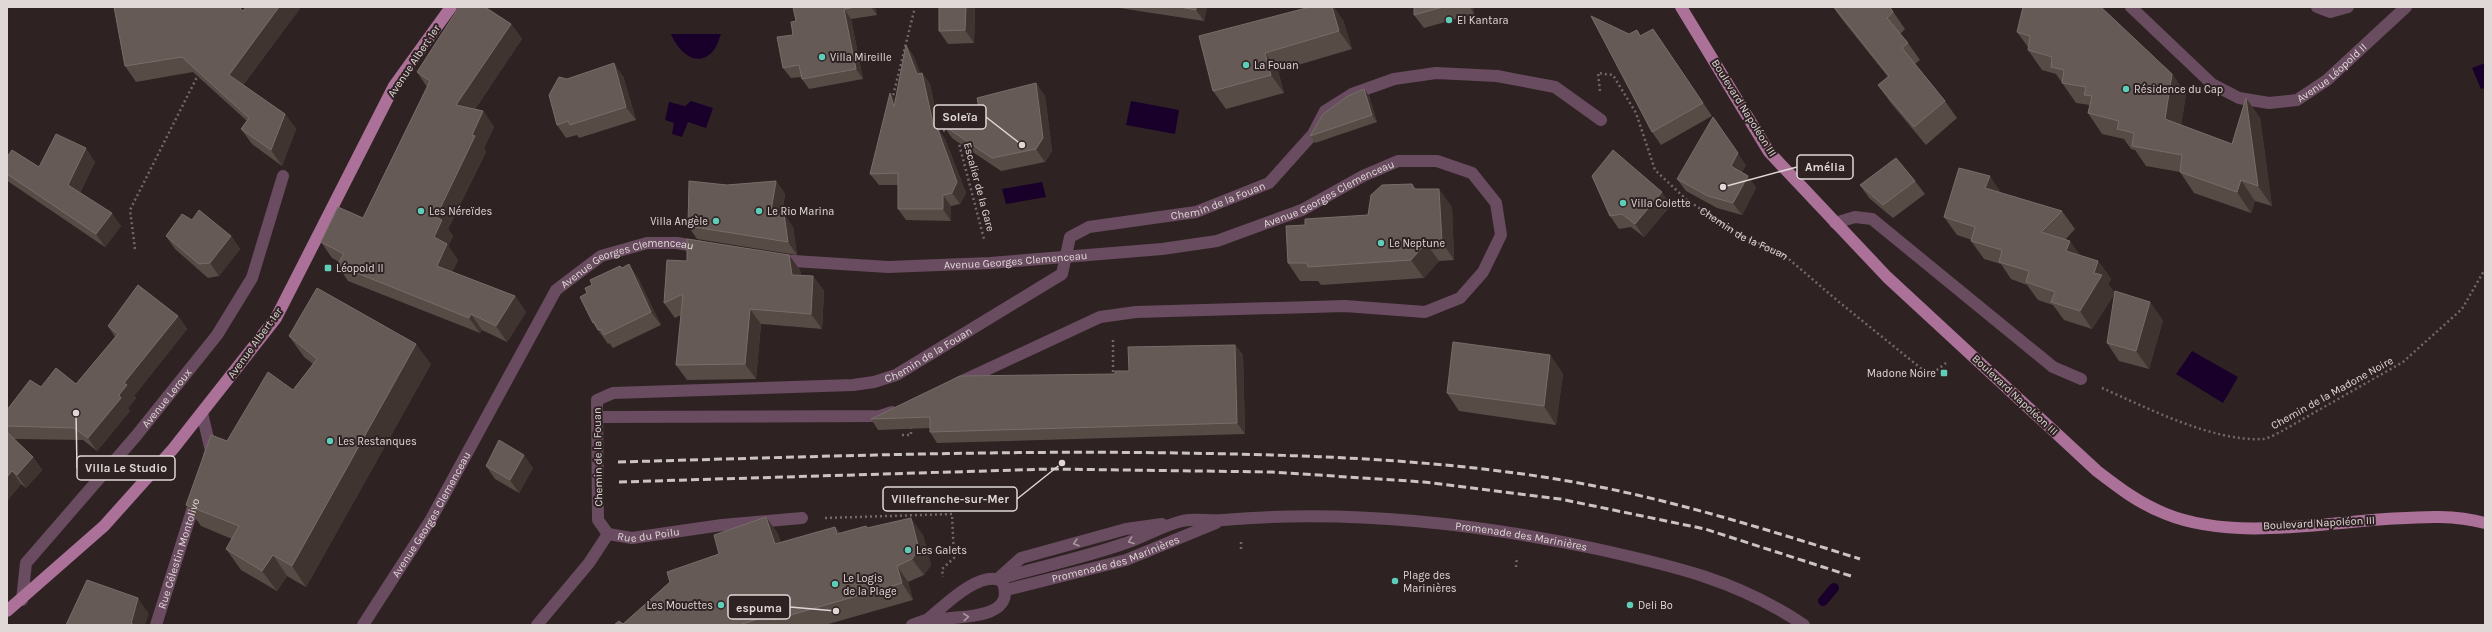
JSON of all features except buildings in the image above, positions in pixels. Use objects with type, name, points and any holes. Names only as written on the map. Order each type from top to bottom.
[{"type":"main road","name":"Avenue Albert 1er","points":[[7,611],[22,600],[104,526],[202,413],[276,318],[394,86],[451,7]]},
{"type":"main road","name":"Boulevard Napoléon III","points":[[1681,7],[1769,152],[1887,277],[2097,471],[2131,497],[2167,515],[2213,526],[2268,527],[2435,516],[2472,519],[2485,523]]},
{"type":"street","name":"Avenue Léopold II","points":[[2131,7],[2212,84],[2239,98],[2268,103],[2297,100],[2327,80],[2406,7]]},
{"type":"street","points":[[2317,7],[2330,12],[2348,7]]},
{"type":"street","name":"Chemin de la Fouan","points":[[608,534],[598,520],[597,400],[613,393],[853,385],[896,375],[1062,274],[1070,237],[1088,228],[1196,212],[1269,184],[1313,134],[1325,112],[1352,94],[1394,79],[1436,72],[1504,77],[1555,87],[1601,120]]},
{"type":"street","name":"Avenue Georges Clemenceau","points":[[768,258],[790,262],[888,267],[990,263],[1162,249],[1217,241],[1302,210],[1363,176],[1398,161],[1437,161],[1472,173],[1496,203],[1501,234],[1483,272],[1460,298],[1425,312],[1344,306],[1144,312],[1100,317],[948,388]]},
{"type":"street","name":"Avenue Leroux","points":[[22,600],[26,563],[136,436],[217,335],[252,278],[283,176]]},
{"type":"street","points":[[1835,223],[1855,217],[1872,219],[2053,367],[2081,379]]},
{"type":"street","name":"Avenue Georges Clemenceau","points":[[363,625],[430,522],[556,290],[601,256],[647,243],[677,243],[715,249]]},
{"type":"street","points":[[598,417],[880,416],[905,408]]},
{"type":"street","points":[[202,413],[211,451],[205,471]]},
{"type":"street","name":"Rue Célestin Montolivo","points":[[156,625],[200,485]]},
{"type":"street","name":"Promenade des Marinières","points":[[927,620],[964,590],[981,580],[993,577],[998,579],[1123,544],[1182,521],[1223,520],[1254,516],[1332,515],[1474,528],[1539,538],[1648,560],[1708,577],[1764,600],[1804,625]]},
{"type":"street","name":"Rue du Poilu","points":[[537,625],[589,563],[608,534],[632,538],[722,524],[802,518]]},
{"type":"street","name":"Promenade des Marinières","points":[[912,625],[927,620],[982,616],[992,611],[1000,604],[1006,590],[1126,560],[1223,520]]},
{"type":"street","points":[[998,579],[1002,581],[1006,590]]},
{"type":"path","points":[[890,107],[915,7]]},
{"type":"path","points":[[135,249],[130,210],[200,73]]},
{"type":"path","name":"Chemin de la Fouan","points":[[1601,120],[1605,105],[1598,73],[1613,75],[1636,113],[1655,170],[1687,200],[1742,236],[1783,254],[1839,302],[1923,369]]},
{"type":"path","name":"Escalier de la Gare","points":[[934,132],[955,129]]},
{"type":"path","name":"Escalier de la Gare","points":[[957,137],[990,263]]},
{"type":"path","name":"Chemin de la Madone Noire","points":[[2081,379],[2160,414],[2215,432],[2243,438],[2264,439],[2282,431],[2403,362],[2462,309],[2485,269]]},
{"type":"path","points":[[1112,379],[1114,315]]},
{"type":"path","points":[[911,428],[911,435]]},
{"type":"path","points":[[802,518],[952,514]]},
{"type":"shaded area","points":[[671,34],[721,34],[714,49],[707,56],[701,59],[688,56],[678,46]]},
{"type":"shaded area","points":[[2485,63],[2485,88],[2481,89],[2472,68]]},
{"type":"shaded area","points":[[691,101],[713,108],[706,128],[688,122],[682,137],[672,134],[674,123],[665,120],[669,102],[685,106]]},
{"type":"shaded area","points":[[1131,101],[1179,110],[1175,134],[1126,125]]},
{"type":"shaded area","points":[[1042,182],[1046,197],[1006,204],[1002,189]]},
{"type":"shaded area","points":[[2192,351],[2238,377],[2223,403],[2176,374]]},
{"type":"waterway","points":[[1823,601],[1834,588]]},
{"type":"railway","points":[[618,462],[898,454],[1039,452],[1275,455],[1371,459],[1467,467],[1562,480],[1600,487],[1712,514],[1860,559]]},
{"type":"railway","points":[[619,482],[1051,469],[1272,472],[1424,482],[1560,499],[1705,529],[1854,577]]},
{"type":"place","name":"El Kantara","points":[[1449,20]]},
{"type":"place","name":"Villa Mireille","points":[[822,57]]},
{"type":"place","name":"La Fouan","points":[[1246,65]]},
{"type":"place","name":"Résidence du Cap","points":[[2126,89]]},
{"type":"place","name":"Soleïa","points":[[1022,145]]},
{"type":"place","name":"Amélia","points":[[1723,187]]},
{"type":"place","name":"Villa Colette","points":[[1623,203]]},
{"type":"place","name":"Les Néreïdes","points":[[421,211]]},
{"type":"place","name":"Le Rio Marina","points":[[759,211]]},
{"type":"place","name":"Villa Angèle","points":[[716,221]]},
{"type":"place","name":"Le Neptune","points":[[1381,243]]},
{"type":"place","name":"Léopold II","points":[[328,268]]},
{"type":"place","name":"Madone Noire","points":[[1944,373]]},
{"type":"place","name":"Villa Le Studio","points":[[76,413]]},
{"type":"place","name":"Les Restanques","points":[[330,441]]},
{"type":"place","name":"Villefranche-sur-Mer","points":[[1062,463]]},
{"type":"place","name":"Les Galets","points":[[908,550]]},
{"type":"place","name":"Plage des Marinières","points":[[1395,581]]},
{"type":"place","name":"Le Logis de la Plage","points":[[835,584]]},
{"type":"place","name":"Les Mouettes","points":[[721,605]]},
{"type":"place","name":"Deli Bo","points":[[1630,605]]},
{"type":"place","name":"espuma","points":[[836,611]]}]
